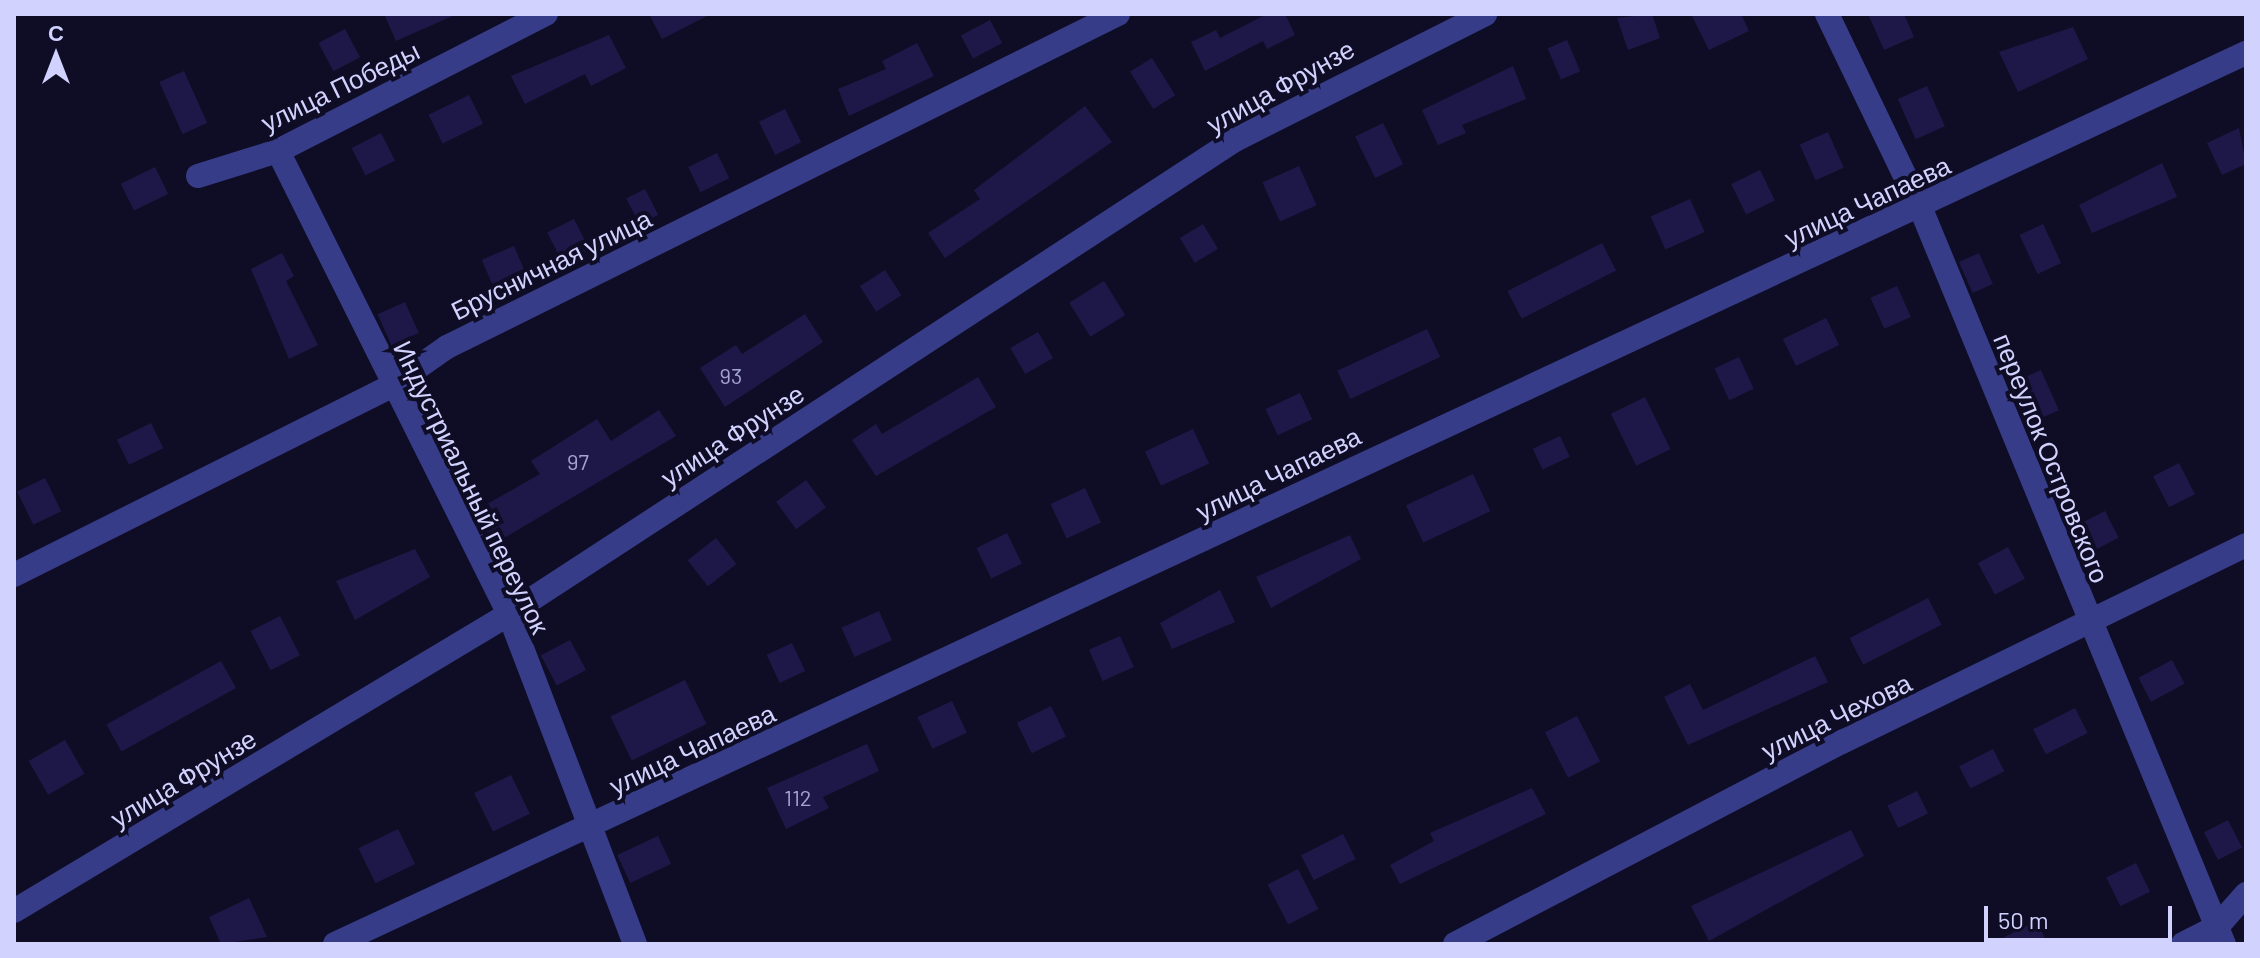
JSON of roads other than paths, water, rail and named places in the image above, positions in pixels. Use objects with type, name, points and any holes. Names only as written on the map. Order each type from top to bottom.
[{"type":"street","name":"улица Победы","points":[[198,176],[278,151],[546,14]]},
{"type":"street","name":"Брусничная улица","points":[[14,575],[390,387],[447,347],[1118,14]]},
{"type":"street","name":"улица Фрунзе","points":[[14,911],[509,614],[1235,140],[1485,14]]},
{"type":"street","name":"переулок Островского","points":[[1827,14],[1921,209],[2090,625],[2221,935]]},
{"type":"street","name":"улица Чапаева","points":[[335,944],[587,829],[1462,415],[1921,209],[2246,53]]},
{"type":"street","name":"Индустриальный переулок","points":[[278,151],[390,387],[509,614],[587,829],[635,944]]},
{"type":"street","name":"улица Чехова","points":[[1455,944],[1842,742],[2090,625],[2246,545]]},
{"type":"street","points":[[2183,944],[2221,935],[2246,894]]}]
